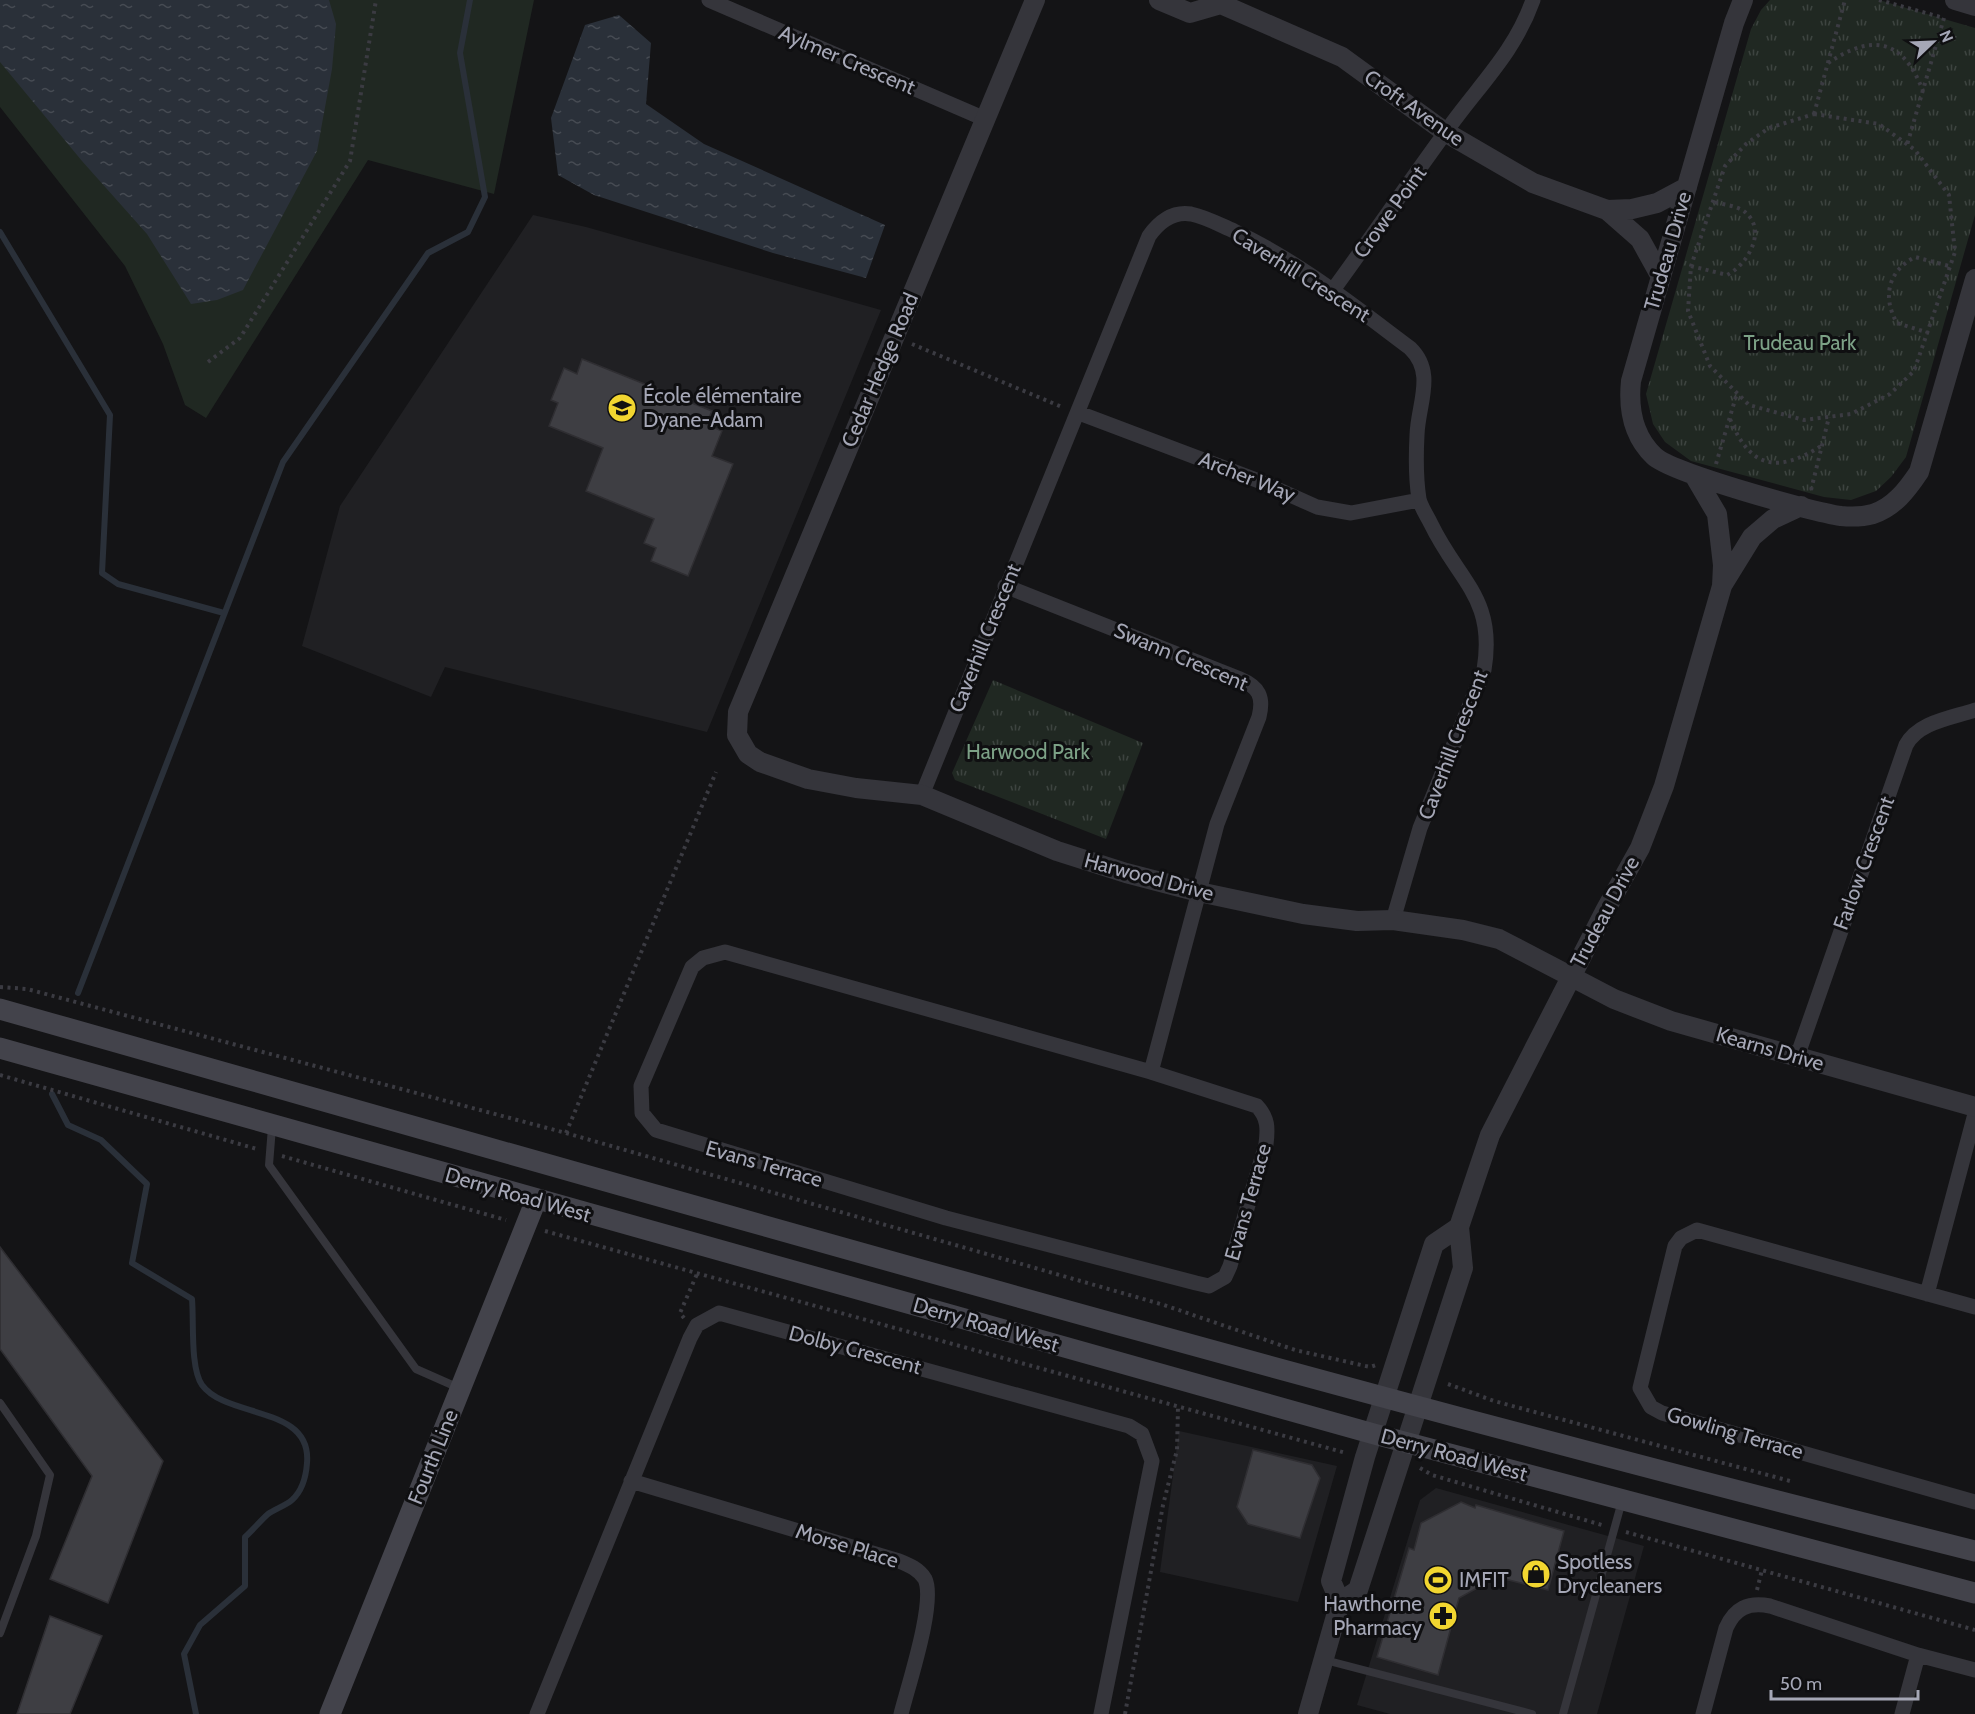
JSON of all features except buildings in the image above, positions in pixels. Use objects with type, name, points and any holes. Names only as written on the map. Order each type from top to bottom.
[{"type":"main road","name":"Derry Road West","points":[[0,1010],[1386,1398],[1771,1501],[1975,1551]]},
{"type":"main road","name":"Derry Road West","points":[[0,1048],[1374,1434],[1975,1593]]},
{"type":"main road","name":"Fourth Line","points":[[330,1714],[536,1200]]},
{"type":"street","name":"Aylmer Crescent","points":[[709,0],[985,119]]},
{"type":"street","name":"Cedar Hedge Road","points":[[739,742],[735,728],[738,712],[1035,0]]},
{"type":"street","name":"Croft Avenue","points":[[1159,0],[1190,13],[1219,2],[1342,57],[1445,132],[1533,183],[1607,210],[1640,239],[1661,277]]},
{"type":"street","name":"Crowe Point","points":[[1334,290],[1445,132],[1507,54],[1523,28],[1533,0]]},
{"type":"street","name":"Trudeau Drive","points":[[1743,0],[1734,23],[1631,381],[1630,409],[1638,437],[1646,448],[1669,467],[1694,475],[1800,497],[1833,514],[1857,517],[1886,508],[1899,499],[1919,472],[1975,279]]},
{"type":"street","points":[[1955,0],[1975,6]]},
{"type":"street","name":"Croft Avenue","points":[[1607,210],[1632,209],[1657,203],[1687,187]]},
{"type":"street","name":"Caverhill Crescent","points":[[922,795],[1149,236],[1157,224],[1174,215],[1190,214],[1210,220],[1257,242],[1334,290],[1410,348],[1419,356],[1424,367],[1424,386],[1417,434],[1419,500],[1442,548],[1468,582],[1480,605],[1487,626],[1488,651],[1484,670],[1420,828],[1393,921]]},
{"type":"street","points":[[1952,361],[1975,334]]},
{"type":"street","name":"Archer Way","points":[[1078,412],[1259,481],[1317,507],[1351,513],[1419,500]]},
{"type":"street","name":"Trudeau Drive","points":[[1340,1602],[1358,1590],[1419,1407],[1463,1268],[1459,1227],[1490,1134],[1640,848],[1664,786],[1722,586],[1723,565],[1717,514],[1694,475]]},
{"type":"street","name":"Trudeau Drive","points":[[1722,586],[1752,537],[1800,497]]},
{"type":"street","name":"Swann Crescent","points":[[1005,586],[1240,679],[1253,685],[1260,693],[1262,704],[1259,717],[1217,824],[1199,892]]},
{"type":"street","name":"Farlow Crescent","points":[[1797,1057],[1906,745],[1912,734],[1920,728],[1975,711]]},
{"type":"street","name":"Harwood Drive","points":[[739,742],[754,759],[808,779],[856,788],[922,795],[1057,850],[1126,873],[1199,892],[1303,914],[1357,921],[1393,921],[1463,930],[1499,939],[1572,975]]},
{"type":"street","points":[[1151,1072],[1199,892]]},
{"type":"street","name":"Evans Terrace","points":[[725,952],[1151,1072],[1241,1100],[1257,1106],[1266,1115],[1268,1130],[1230,1266],[1218,1283],[1209,1286],[946,1218],[669,1136],[648,1124],[642,1113],[640,1099],[641,1086],[692,967],[703,958],[725,952]]},
{"type":"street","name":"Kearns Drive","points":[[1572,975],[1614,999],[1671,1021],[1975,1107]]},
{"type":"street","points":[[1927,1294],[1975,1114]]},
{"type":"street","points":[[1308,1714],[1340,1602],[1331,1581],[1374,1434],[1434,1244],[1459,1227]]},
{"type":"street","name":"Gowling Terrace","points":[[1975,1307],[1697,1230],[1688,1233],[1675,1246],[1640,1388],[1651,1407],[1662,1413],[1975,1502]]},
{"type":"street","name":"Dolby Crescent","points":[[694,1330],[705,1319],[719,1313],[1129,1426],[1142,1434],[1152,1461],[1101,1714]]},
{"type":"street","points":[[537,1714],[694,1330]]},
{"type":"street","name":"Morse Place","points":[[631,1481],[916,1568],[924,1578],[928,1603],[901,1714]]},
{"type":"street","points":[[1703,1714],[1726,1628],[1732,1615],[1743,1606],[1755,1604],[1770,1606],[1975,1670]]},
{"type":"street","points":[[1902,1714],[1918,1654]]},
{"type":"lane","points":[[272,1126],[269,1165],[416,1369],[461,1389]]},
{"type":"lane","points":[[0,1402],[50,1475],[36,1536],[0,1633]]},
{"type":"lane","points":[[1563,1714],[1622,1501]]},
{"type":"lane","points":[[1324,1660],[1532,1714]]},
{"type":"path","points":[[208,362],[240,338],[350,161],[376,0]]},
{"type":"path","points":[[1814,114],[1845,0]]},
{"type":"path","points":[[1879,0],[1944,18],[1907,145]]},
{"type":"path","points":[[1828,63],[1859,46],[1885,44],[1900,53],[1907,61],[1923,92]]},
{"type":"path","points":[[1814,114],[1879,124],[1915,150],[1949,195],[1955,252],[1948,266],[1929,333],[1914,371],[1890,394],[1851,414],[1804,420],[1749,405],[1710,366],[1688,311],[1691,266],[1725,166],[1746,144],[1769,128],[1814,114]]},
{"type":"path","points":[[1691,266],[1727,275],[1742,265],[1752,248],[1755,236],[1750,219],[1744,211],[1713,202]]},
{"type":"path","points":[[1695,235],[1701,237]]},
{"type":"path","points":[[1929,333],[1897,323],[1887,298],[1890,284],[1897,269],[1915,257],[1948,266]]},
{"type":"path","points":[[894,337],[1078,412]]},
{"type":"path","points":[[1726,468],[1716,465],[1737,393]]},
{"type":"path","points":[[1800,497],[1810,491],[1829,417]]},
{"type":"path","points":[[1730,419],[1746,448],[1755,457],[1769,463],[1794,461],[1822,446]]},
{"type":"path","points":[[567,1133],[716,772]]},
{"type":"path","points":[[0,987],[27,989],[567,1133],[1164,1305],[1295,1350],[1368,1368]]},
{"type":"path","points":[[0,1075],[506,1220]]},
{"type":"path","points":[[544,1231],[1346,1453]]},
{"type":"path","points":[[694,1330],[680,1313],[697,1274]]},
{"type":"path","points":[[1448,1384],[1494,1401],[1794,1482]]},
{"type":"path","points":[[1125,1714],[1162,1505],[1177,1450],[1178,1407]]},
{"type":"path","points":[[1420,1468],[1432,1475],[1975,1630]]},
{"type":"shaded area","name":"École élémentaire Dyane-Adam","points":[[533,215],[586,227],[881,310],[707,732],[445,667],[431,697],[302,646],[340,506]]},
{"type":"shaded area","points":[[1179,1431],[1337,1466],[1298,1602],[1160,1572]]},
{"type":"shaded area","points":[[1436,1488],[1644,1546],[1597,1714],[1390,1714],[1357,1705],[1420,1500]]},
{"type":"green space","points":[[0,0],[534,0],[494,194],[368,160],[206,418],[185,405],[163,344],[125,266],[0,107]]},
{"type":"green space","name":"Trudeau Park","points":[[1770,0],[1879,0],[1975,28],[1975,215],[1906,457],[1891,477],[1876,491],[1851,500],[1824,497],[1691,461],[1665,442],[1653,424],[1646,394],[1751,29],[1761,10]]},
{"type":"green space","name":"Harwood Park","points":[[993,680],[1143,743],[1106,839],[955,780],[952,773]]},
{"type":"water","points":[[0,0],[329,0],[336,24],[332,69],[317,151],[243,290],[217,300],[191,304],[147,234],[82,161],[0,62]]},
{"type":"water","points":[[619,15],[651,43],[646,104],[704,144],[885,225],[866,278],[773,253],[594,195],[558,175],[551,118],[585,25]]},
{"type":"waterway","points":[[78,993],[283,462],[428,253],[468,232],[485,197],[460,53],[470,0]]},
{"type":"waterway","points":[[0,232],[110,415],[102,573],[118,584],[224,613]]},
{"type":"waterway","points":[[52,1094],[68,1125],[101,1140],[147,1184],[132,1263],[192,1299],[194,1356],[202,1385],[214,1396],[283,1422],[296,1431],[305,1444],[307,1463],[303,1483],[298,1492],[289,1502],[268,1514],[245,1537],[245,1586],[200,1625],[184,1654],[196,1714]]},
{"type":"place","name":"École élémentaire Dyane-Adam","points":[[622,408]]},
{"type":"place","name":"Spotless Drycleaners","points":[[1536,1574]]},
{"type":"place","name":"IMFIT","points":[[1438,1580]]},
{"type":"place","name":"Hawthorne Pharmacy","points":[[1443,1616]]}]
